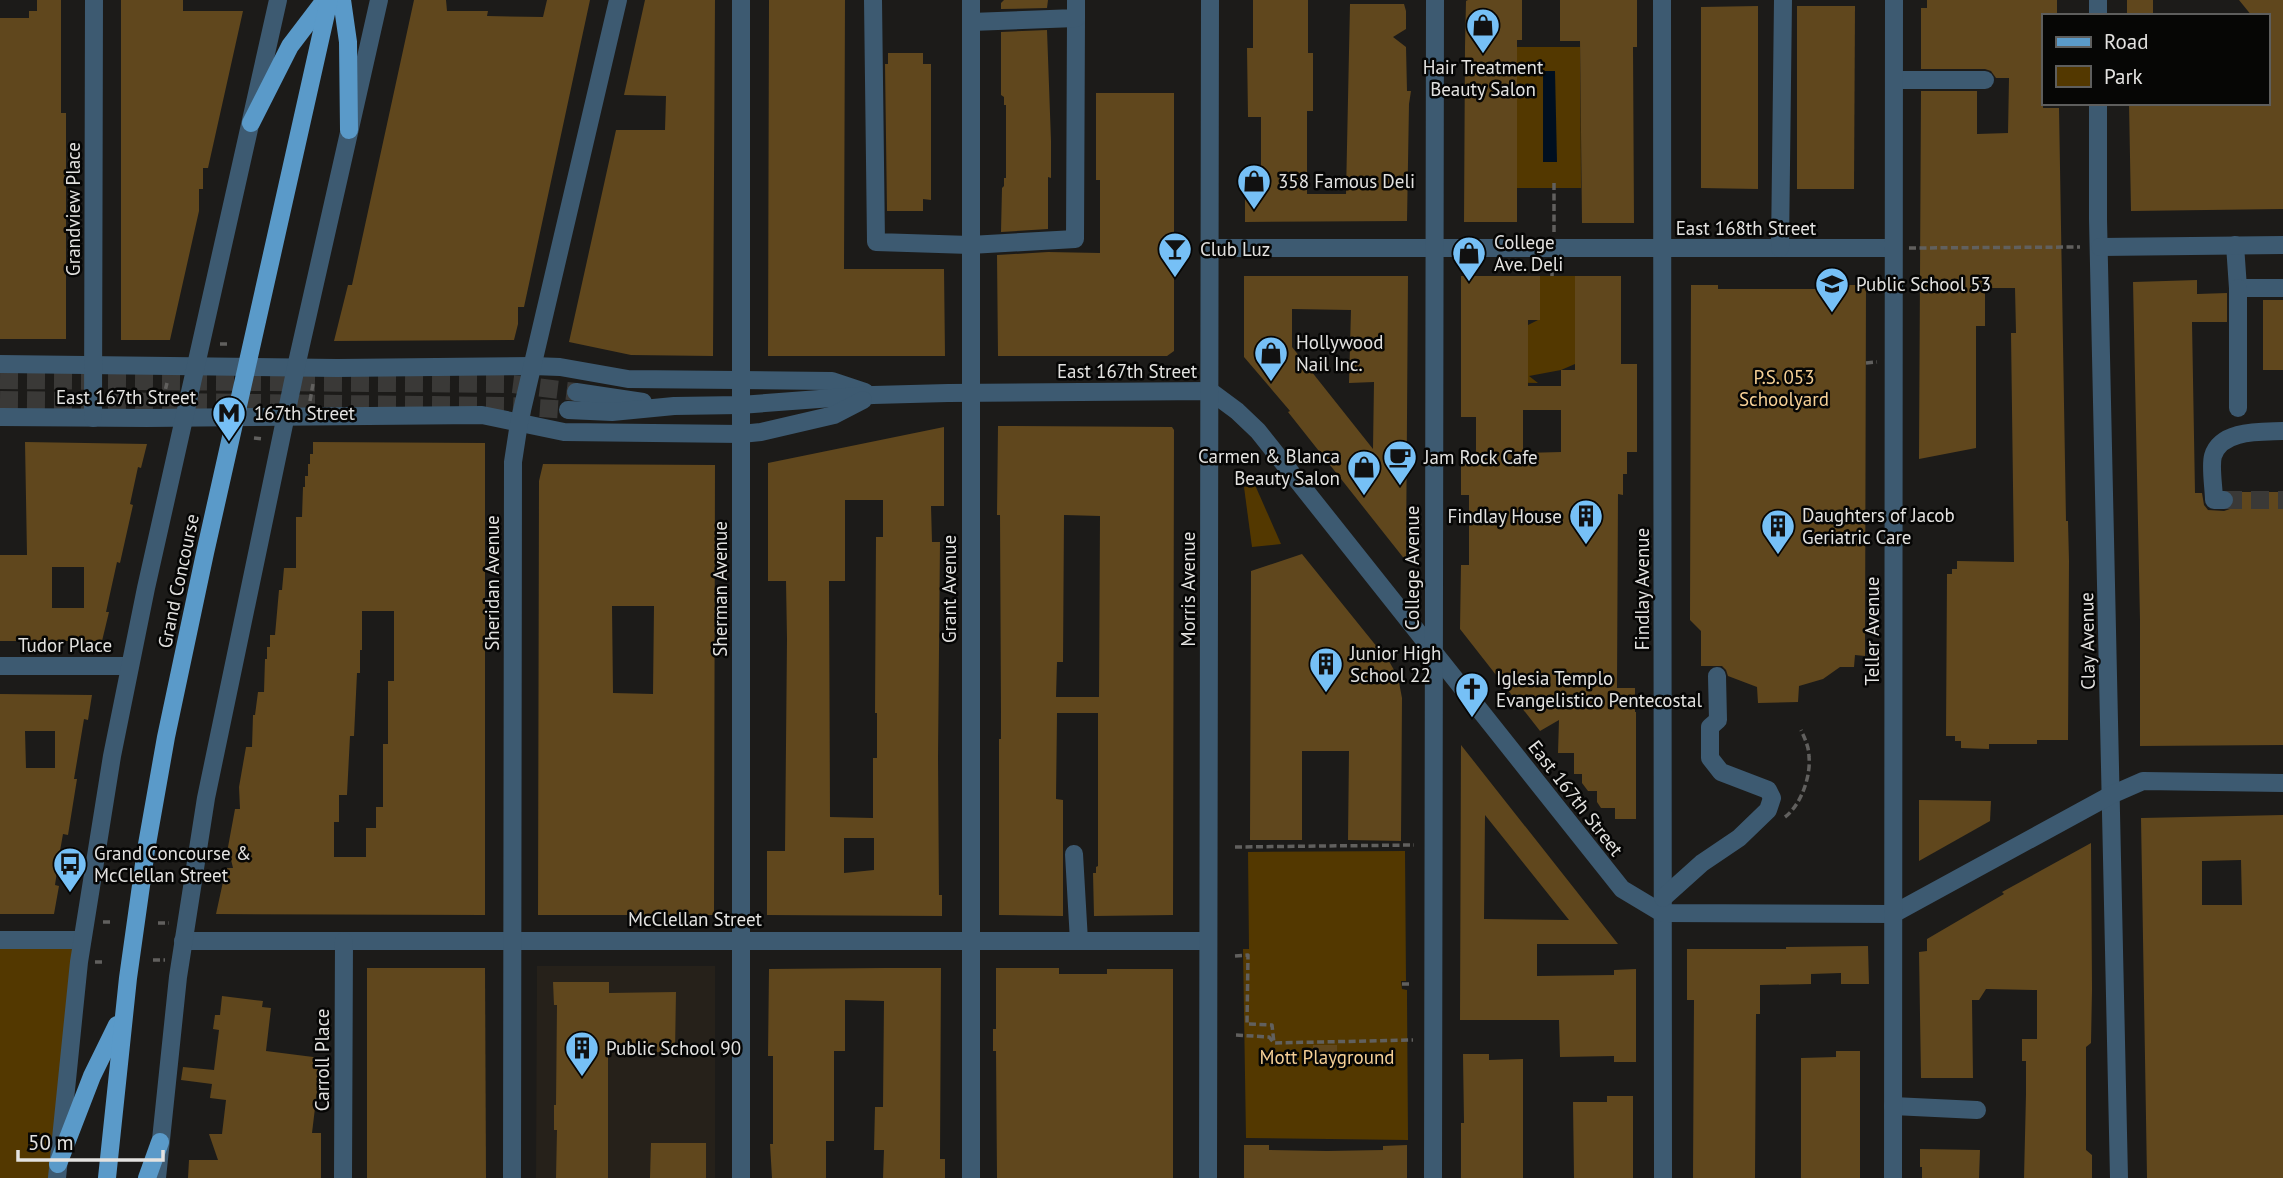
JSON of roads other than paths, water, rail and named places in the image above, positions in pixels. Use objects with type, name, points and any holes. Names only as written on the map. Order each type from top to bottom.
[{"type":"main road","points":[[251,122],[290,46],[327,0]]},
{"type":"main road","name":"Grand Concourse","points":[[107,1178],[123,1012],[146,850],[166,737],[327,0]]},
{"type":"main road","points":[[342,0],[348,42],[349,130]]},
{"type":"main road","points":[[58,1171],[92,1076],[123,1012]]},
{"type":"main road","points":[[147,1178],[160,1142]]},
{"type":"street","name":"Grandview Place","points":[[93,418],[94,0]]},
{"type":"street","name":"Grand Concourse","points":[[58,1171],[82,940],[129,666],[278,0]]},
{"type":"street","points":[[157,1178],[183,942],[220,723],[296,367],[379,0]]},
{"type":"street","name":"Sheridan Avenue","points":[[512,1178],[513,462],[519,422],[618,0]]},
{"type":"street","name":"Sherman Avenue","points":[[741,0],[741,1178]]},
{"type":"street","points":[[873,0],[876,242],[970,245],[1075,239],[1076,9],[971,22]]},
{"type":"street","name":"Grant Avenue","points":[[971,0],[971,1178]]},
{"type":"street","name":"Morris Avenue","points":[[1208,1178],[1210,0]]},
{"type":"street","name":"College Avenue","points":[[1433,1178],[1435,0]]},
{"type":"street","name":"Findlay Avenue","points":[[1662,0],[1663,1178]]},
{"type":"street","points":[[1780,248],[1783,0]]},
{"type":"street","name":"Teller Avenue","points":[[1892,1178],[1894,0]]},
{"type":"street","points":[[1894,80],[1984,80]]},
{"type":"street","name":"Clay Avenue","points":[[2098,105],[2119,1178]]},
{"type":"street","points":[[2100,247],[2283,244]]},
{"type":"street","points":[[2235,245],[2238,288],[2238,408]]},
{"type":"street","name":"East 168th Street","points":[[1210,248],[1893,248]]},
{"type":"street","points":[[2238,288],[2283,288]]},
{"type":"street","name":"East 167th Street","points":[[0,364],[533,366],[560,367],[628,379],[832,381],[873,395]]},
{"type":"street","name":"East 167th Street","points":[[568,410],[612,412],[873,395],[970,392],[1210,391],[1258,431],[1622,888],[1663,906]]},
{"type":"street","name":"East 167th Street","points":[[576,392],[674,407]]},
{"type":"street","name":"East 167th Street","points":[[0,417],[286,418],[482,415],[572,432],[741,434],[834,415],[873,395]]},
{"type":"street","points":[[2224,500],[2214,500],[2213,456],[2220,446],[2238,435],[2283,431]]},
{"type":"street","name":"Tudor Place","points":[[0,666],[129,666]]},
{"type":"street","points":[[1663,906],[1702,863],[1739,838],[1768,810],[1772,798],[1768,790],[1721,772],[1710,758],[1710,727],[1718,720],[1717,676]]},
{"type":"street","points":[[1663,906],[1893,914],[2111,795],[2143,782],[2283,783]]},
{"type":"street","points":[[1074,854],[1079,941]]},
{"type":"street","points":[[0,940],[82,940]]},
{"type":"street","name":"Carroll Place","points":[[343,1178],[344,941]]},
{"type":"street","name":"McClellan Street","points":[[183,942],[1207,941]]},
{"type":"street","points":[[1893,1106],[1976,1110]]},
{"type":"water","points":[[1543,71],[1555,71],[1557,162],[1543,162]]},
{"type":"tunnel","points":[[0,380],[512,384],[576,392]]},
{"type":"tunnel","points":[[0,400],[508,406],[568,410]]},
{"type":"tunnel","points":[[2224,500],[2283,500]]},
{"type":"place","name":"Hair Treatment Beauty Salon","points":[[1483,55]]},
{"type":"place","name":"358 Famous Deli","points":[[1254,211]]},
{"type":"place","name":"Club Luz","points":[[1175,279]]},
{"type":"place","name":"College Ave. Deli","points":[[1469,283]]},
{"type":"place","name":"Public School 53","points":[[1832,314]]},
{"type":"place","name":"Hollywood Nail Inc.","points":[[1271,383]]},
{"type":"place","name":"167th Street","points":[[229,443]]},
{"type":"place","name":"Jam Rock Cafe","points":[[1400,487]]},
{"type":"place","name":"Carmen & Blanca Beauty Salon","points":[[1364,497]]},
{"type":"place","name":"Findlay House","points":[[1586,546]]},
{"type":"place","name":"Daughters of Jacob Geriatric Care","points":[[1778,556]]},
{"type":"place","name":"Junior High School 22","points":[[1326,694]]},
{"type":"place","name":"Iglesia Templo Evangelistico Pentecostal","points":[[1472,719]]},
{"type":"place","name":"Grand Concourse & McClellan Street","points":[[70,894]]},
{"type":"place","name":"Public School 90","points":[[582,1078]]},
{"type":"park label","name":"P.S. 053 Schoolyard","points":[[1784,388]]},
{"type":"park label","name":"Mott Playground","points":[[1327,1057]]}]
